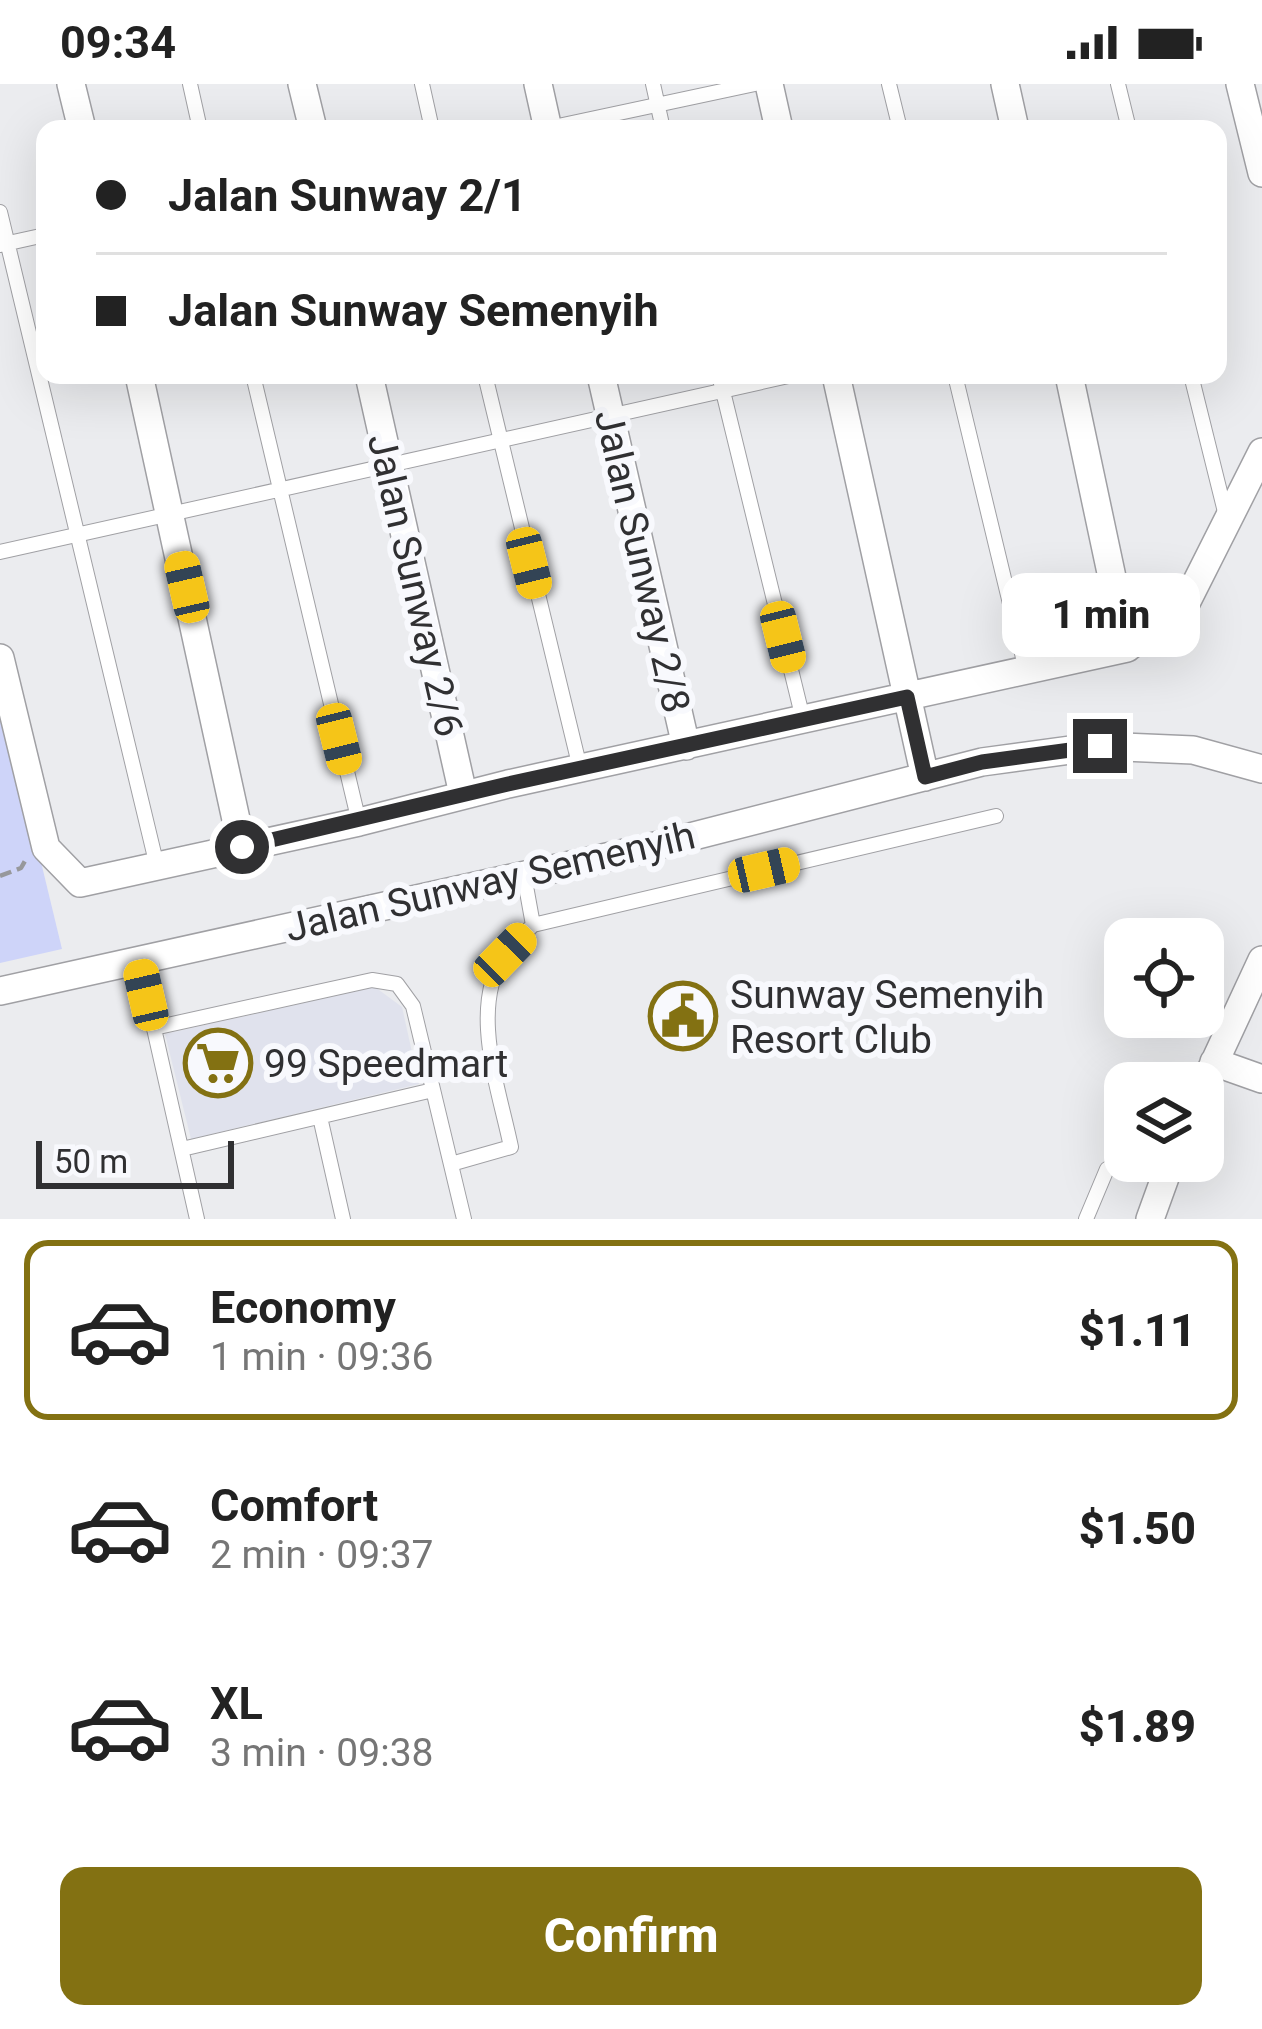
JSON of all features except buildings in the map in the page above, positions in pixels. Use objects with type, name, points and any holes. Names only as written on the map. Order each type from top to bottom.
[{"type":"street","points":[[71,84],[80,120]]},
{"type":"street","points":[[302,84],[311,120]]},
{"type":"street","points":[[538,84],[544,120]]},
{"type":"street","points":[[769,84],[777,120]]},
{"type":"street","points":[[1005,84],[1013,120]]},
{"type":"street","points":[[1240,84],[1262,172]]},
{"type":"street","points":[[141,384],[242,847]]},
{"type":"street","name":"Jalan Sunway 2/6","points":[[371,384],[463,794]]},
{"type":"street","name":"Jalan Sunway 2/8","points":[[603,384],[686,746]]},
{"type":"street","points":[[838,384],[925,777]]},
{"type":"street","points":[[1072,384],[1127,648]]},
{"type":"street","points":[[0,658],[46,848],[80,884],[1127,648],[1185,605],[1262,452]]},
{"type":"street","name":"Jalan Sunway Semenyih","points":[[0,992],[524,875],[982,762],[1100,746],[1193,750],[1262,769]]},
{"type":"street","points":[[1214,1062],[1262,960]]},
{"type":"street","points":[[1224,1076],[1262,1079]]},
{"type":"street","points":[[1150,1219],[1163,1182]]},
{"type":"lane","points":[[190,84],[198,120]]},
{"type":"lane","points":[[422,84],[430,120]]},
{"type":"lane","points":[[652,84],[661,120]]},
{"type":"lane","points":[[588,120],[755,84]]},
{"type":"lane","points":[[890,84],[897,120]]},
{"type":"lane","points":[[1118,84],[1128,120]]},
{"type":"lane","points":[[0,212],[3,244],[36,370]]},
{"type":"lane","points":[[3,244],[36,238]]},
{"type":"lane","points":[[40,384],[157,868]]},
{"type":"lane","points":[[255,384],[359,822]]},
{"type":"lane","points":[[487,384],[580,768]]},
{"type":"lane","points":[[0,552],[610,416],[718,384]]},
{"type":"lane","points":[[721,384],[803,719]]},
{"type":"lane","points":[[957,384],[1026,670]]},
{"type":"lane","points":[[1193,384],[1228,525]]},
{"type":"lane","points":[[451,1164],[511,1147],[490,1047],[487,1002],[505,955],[533,925],[996,816]]},
{"type":"lane","points":[[524,875],[533,925]]},
{"type":"lane","points":[[139,962],[197,1219]]},
{"type":"lane","points":[[154,1028],[372,980],[397,984],[413,1006],[464,1219]]},
{"type":"lane","points":[[182,1149],[434,1090]]},
{"type":"lane","points":[[320,1117],[343,1219]]},
{"type":"lane","points":[[1086,1219],[1104,1176]]},
{"type":"shaded area","points":[[0,692],[62,949],[0,963]]},
{"type":"shaded area","points":[[375,987],[402,1007],[419,1084],[191,1139],[165,1034]]},
{"type":"place","name":"Sunway Semenyih Resort Club","points":[[683,1016]]},
{"type":"place","name":"99 Speedmart","points":[[218,1063]]},
{"type":"route","points":[[242,847],[907,697],[925,777],[982,762],[1100,746]]}]
